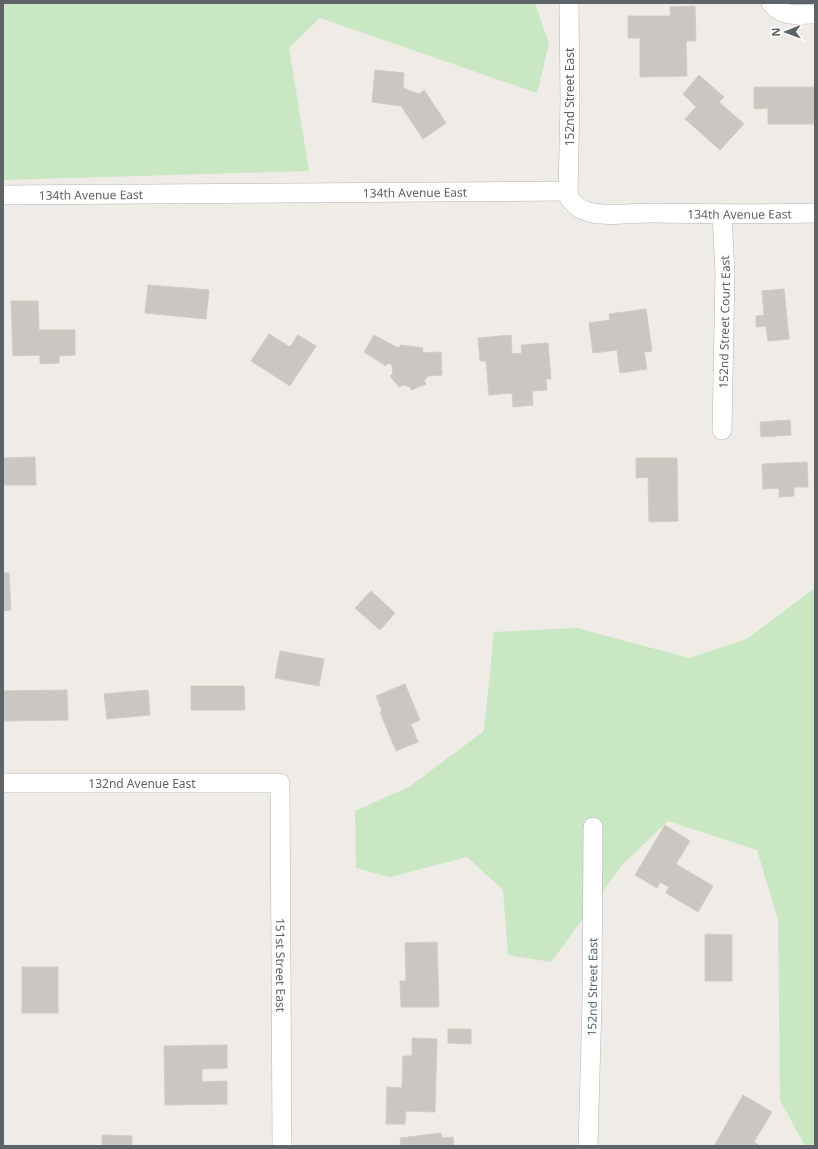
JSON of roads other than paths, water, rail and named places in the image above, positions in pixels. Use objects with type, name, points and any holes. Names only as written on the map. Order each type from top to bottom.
[{"type":"street","name":"152nd Street East","points":[[568,191],[570,99],[569,3]]},
{"type":"street","points":[[773,6],[780,12],[792,14],[815,14]]},
{"type":"street","name":"134th Avenue East","points":[[3,195],[568,191],[568,196],[573,203],[581,209],[590,212],[613,214],[815,213]]},
{"type":"street","name":"152nd Street Court East","points":[[722,214],[725,273],[722,430]]},
{"type":"street","name":"132nd Avenue East","points":[[3,783],[280,783]]},
{"type":"street","name":"151st Street East","points":[[280,783],[282,1146]]},
{"type":"street","name":"152nd Street East","points":[[588,1146],[592,1003],[593,827]]}]
